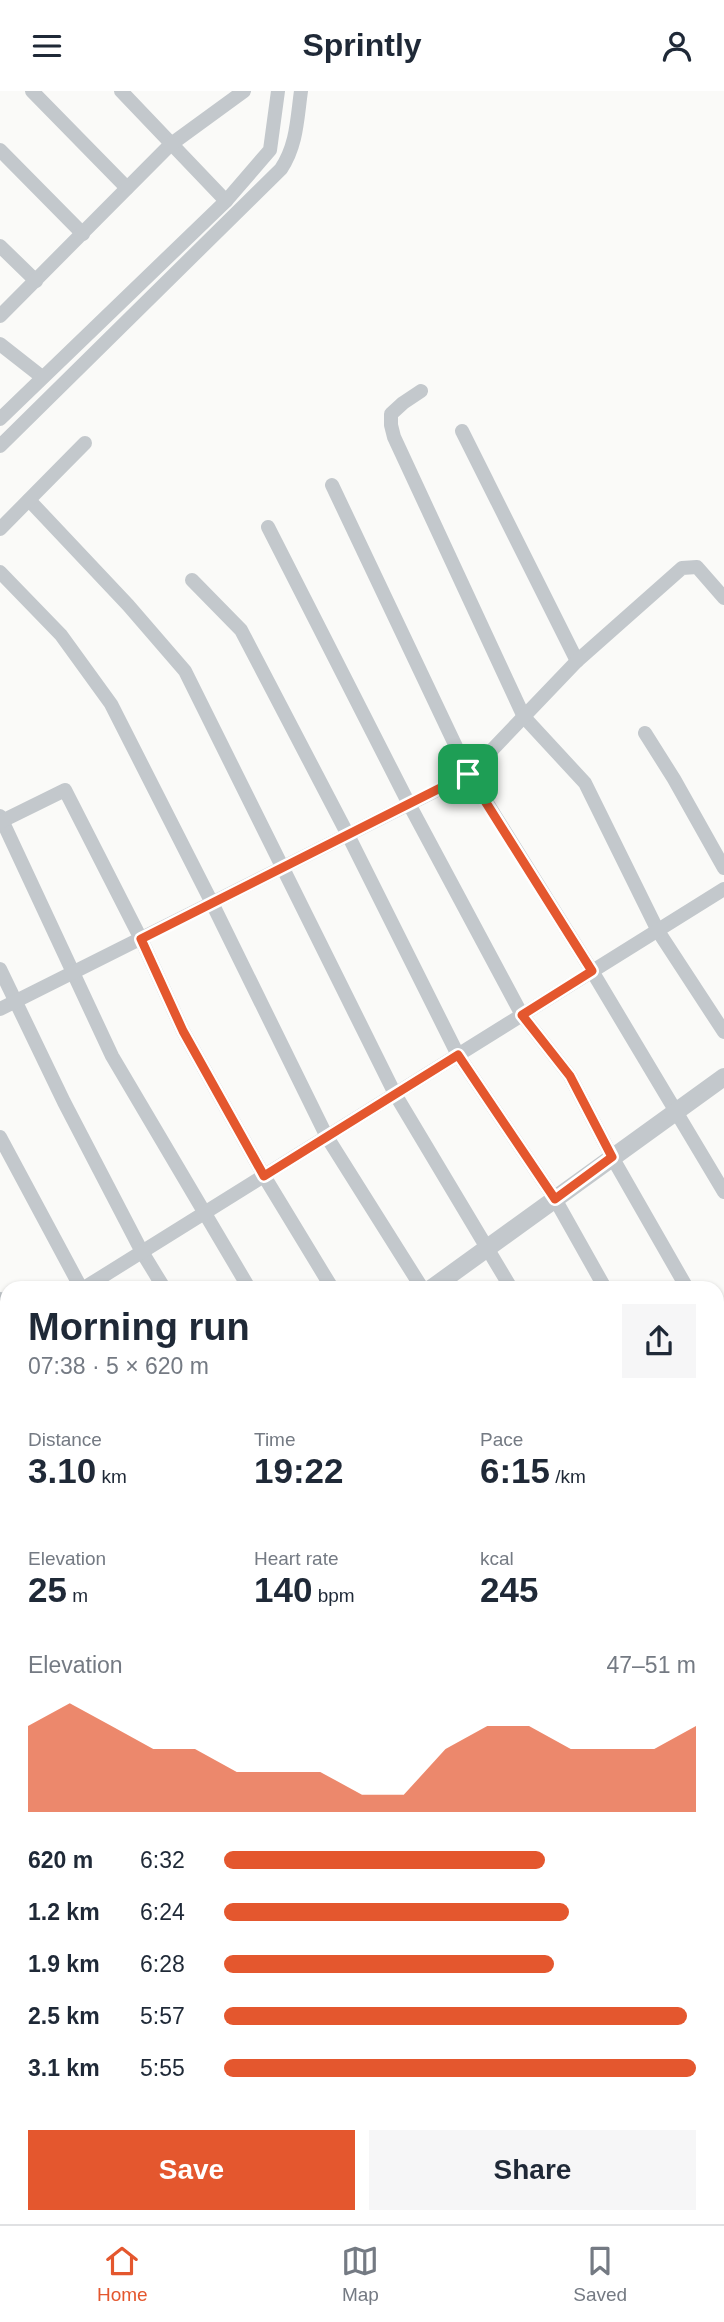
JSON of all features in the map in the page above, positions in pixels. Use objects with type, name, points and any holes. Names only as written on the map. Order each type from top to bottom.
[{"type":"street","points":[[32,91],[127,188]]},
{"type":"street","points":[[121,91],[226,201]]},
{"type":"street","points":[[0,316],[170,145],[226,96],[244,91]]},
{"type":"street","points":[[0,419],[226,201],[271,150],[278,91]]},
{"type":"street","points":[[0,446],[281,169],[290,155],[295,136],[301,91]]},
{"type":"street","points":[[0,149],[83,234]]},
{"type":"street","points":[[0,246],[36,281]]},
{"type":"street","points":[[0,344],[42,377]]},
{"type":"street","points":[[421,391],[391,414],[394,437],[524,717],[585,783],[658,930],[724,1032]]},
{"type":"street","points":[[462,431],[577,661]]},
{"type":"street","points":[[0,529],[85,443]]},
{"type":"street","points":[[332,485],[468,774],[592,971],[724,1192]]},
{"type":"street","points":[[29,500],[128,605],[185,671],[395,1094],[507,1281]]},
{"type":"street","points":[[268,527],[409,804],[522,1015],[570,1076],[612,1157],[683,1281]]},
{"type":"street","points":[[0,1009],[468,774],[577,661],[682,568],[697,567],[724,598]]},
{"type":"street","points":[[0,572],[61,635],[111,704],[327,1137],[418,1281]]},
{"type":"street","points":[[192,580],[241,630],[458,1055],[555,1199],[601,1281]]},
{"type":"street","points":[[645,733],[724,868]]},
{"type":"street","points":[[244,1281],[112,1056],[1,818],[65,790],[141,939],[183,1031],[264,1176],[328,1281]]},
{"type":"street","points":[[94,1281],[724,889]]},
{"type":"street","points":[[0,969],[142,1252],[160,1281]]},
{"type":"street","points":[[442,1281],[724,1077]]},
{"type":"street","points":[[0,1137],[78,1281]]},
{"type":"route","points":[[468,774],[592,971],[522,1015],[570,1076],[612,1157],[555,1199],[458,1055],[264,1176],[183,1031],[141,939],[468,774]]}]
